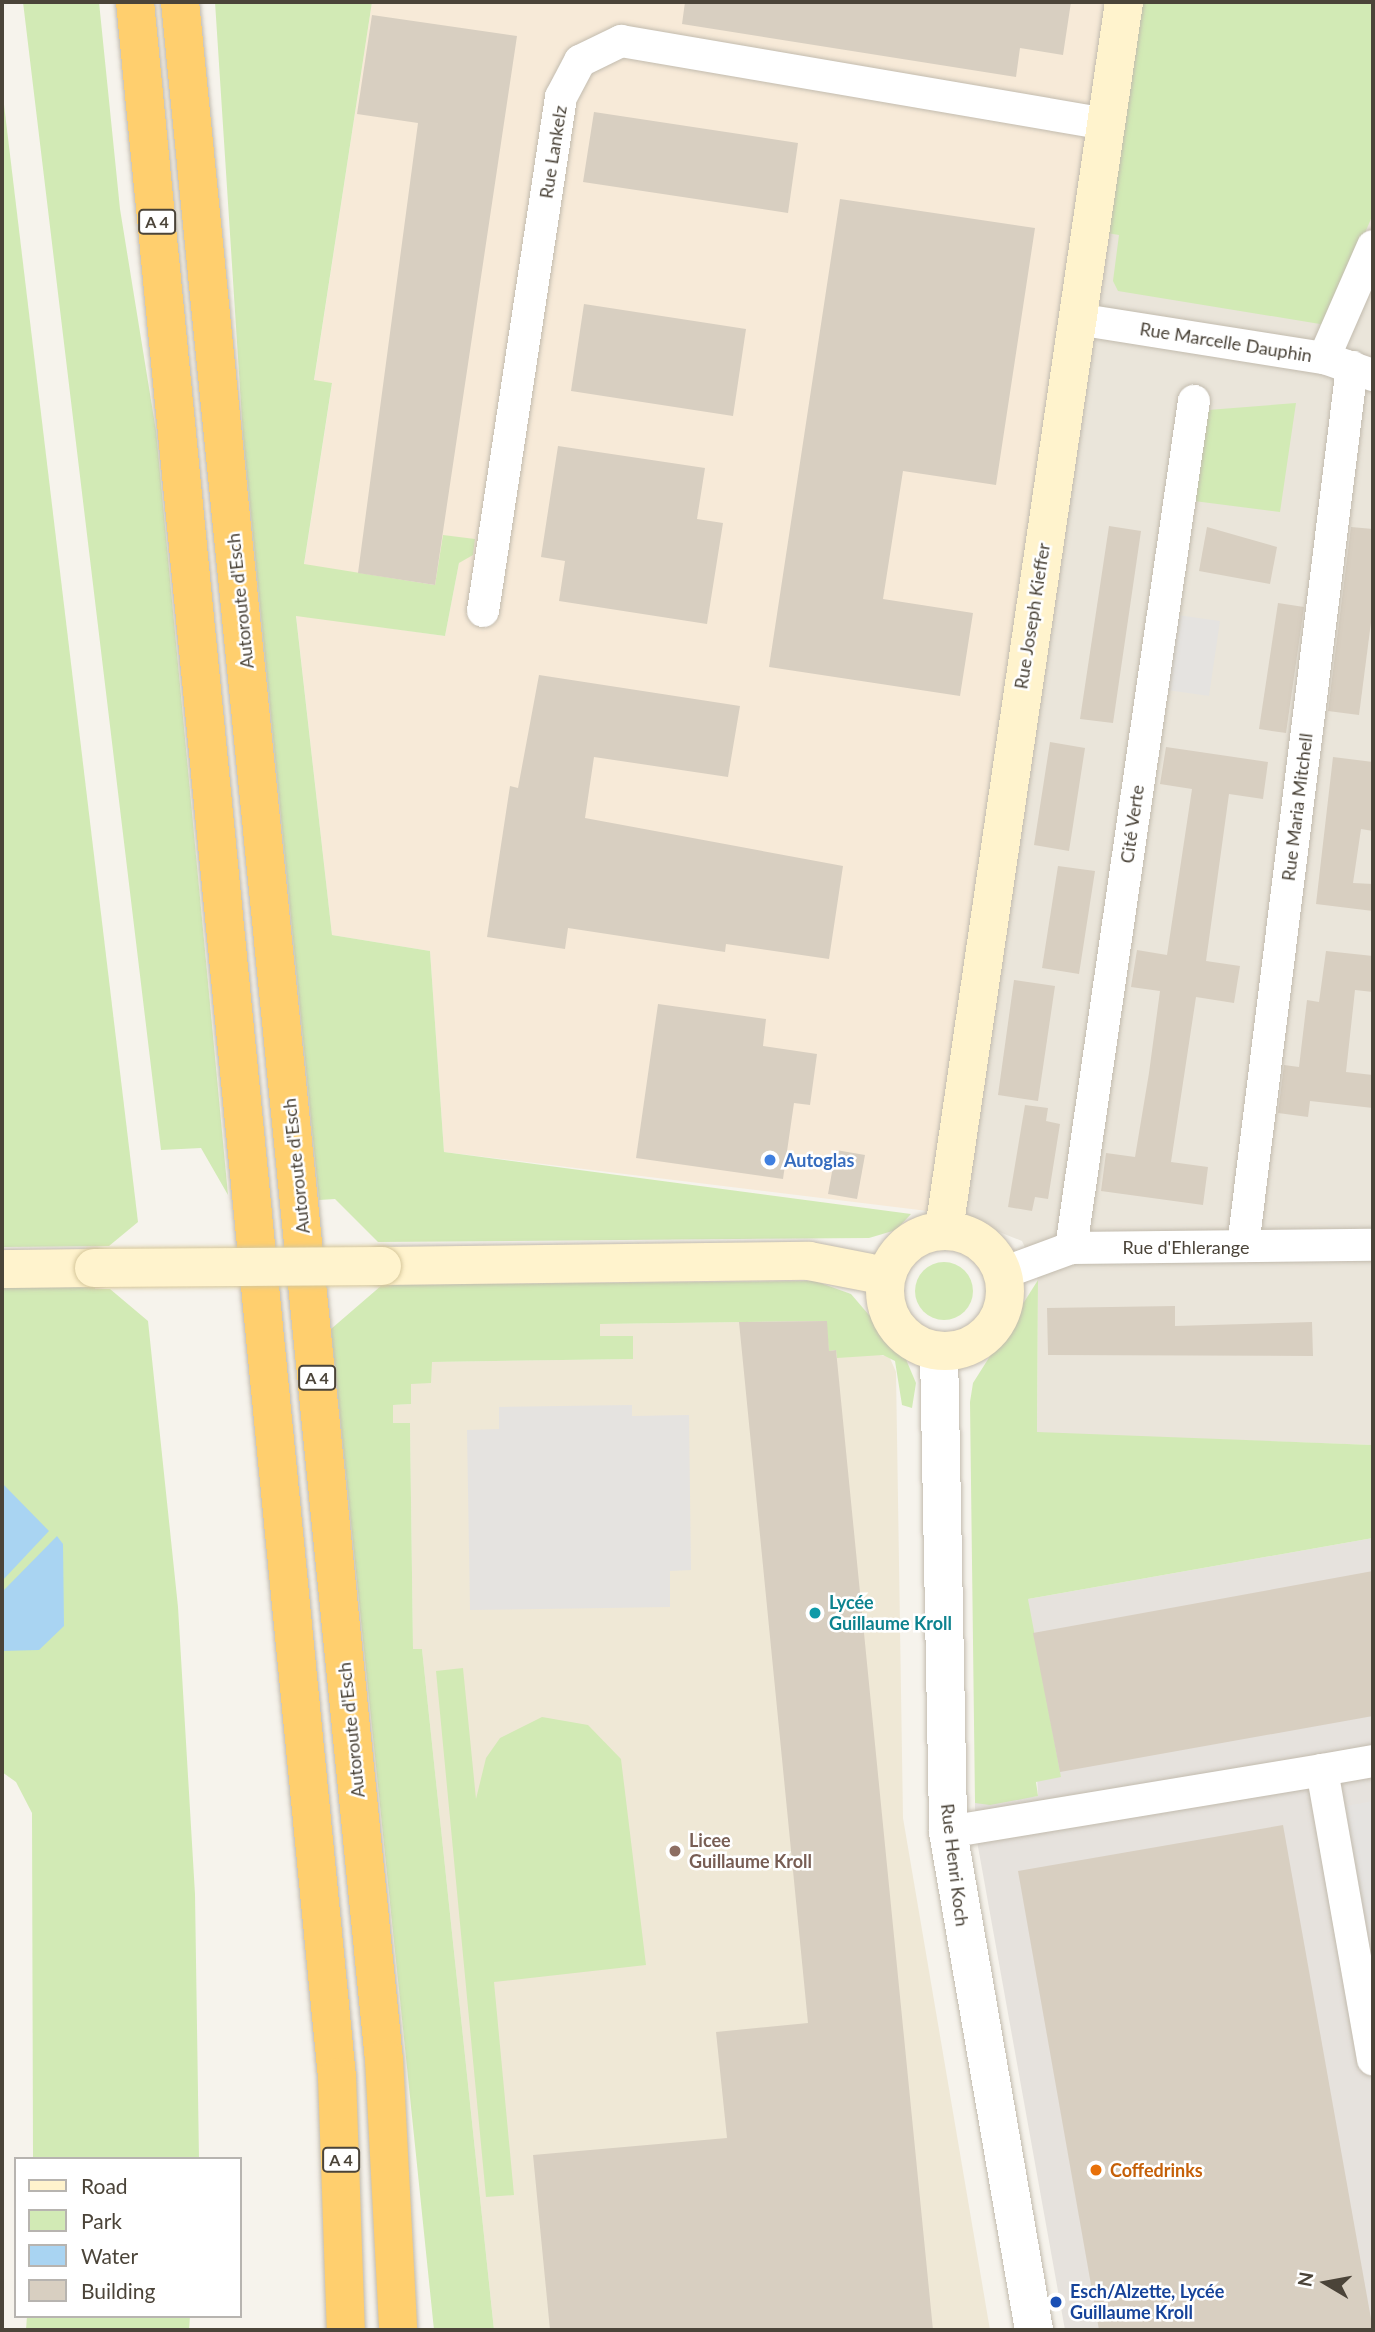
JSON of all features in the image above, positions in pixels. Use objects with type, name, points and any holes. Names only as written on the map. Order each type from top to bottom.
[{"type":"highway","name":"A 4","points":[[135,2],[337,2077],[346,2330]]},
{"type":"highway","name":"Autoroute d'Esch","points":[[180,2],[384,2059],[398,2330]]},
{"type":"main road","name":"Rue Joseph Kieffer","points":[[944,1230],[1124,2]]},
{"type":"main road","points":[[944,1230],[981,1241],[1003,1273],[1002,1312],[992,1330],[968,1347],[939,1352],[901,1334],[885,1297],[886,1276],[908,1243],[944,1230]]},
{"type":"main road","points":[[2,1269],[808,1261],[886,1276]]},
{"type":"street","name":"Rue Lankelz","points":[[483,611],[561,97],[580,61],[621,41],[1105,124]]},
{"type":"street","name":"Rue Maria Mitchell","points":[[1243,1247],[1349,367],[1373,246]]},
{"type":"street","name":"Rue Marcelle Dauphin","points":[[1077,319],[1349,367]]},
{"type":"street","name":"Cité Verte","points":[[1070,1248],[1194,401]]},
{"type":"street","name":"Rue d'Ehlerange","points":[[1003,1273],[1070,1248],[1373,1245]]},
{"type":"street","name":"Rue Henri Koch","points":[[939,1352],[948,1832],[1034,2330]]},
{"type":"street","points":[[948,1832],[1373,1761]]},
{"type":"street","points":[[1322,1770],[1373,2060]]},
{"type":"shaded area","points":[[372,2],[1124,2],[944,1213],[444,1152],[430,951],[332,935],[296,615],[445,636],[459,563],[475,539],[435,585],[304,565],[332,384],[314,381]]},
{"type":"shaded area","points":[[1373,2],[1373,1445],[1037,1433],[1038,1281],[1031,1260],[1022,1241],[957,1215],[1089,239]]},
{"type":"shaded area","points":[[1177,615],[1220,621],[1209,696],[1167,690]]},
{"type":"shaded area","name":"Licee Guillaume Kroll","points":[[827,1321],[830,1350],[889,1356],[896,1372],[903,1818],[990,2330],[494,2330],[422,1649],[413,1650],[410,1423],[393,1423],[393,1405],[410,1404],[410,1384],[431,1362],[633,1359],[599,1336],[600,1324]]},
{"type":"shaded area","points":[[632,1405],[632,1416],[689,1415],[691,1570],[670,1571],[670,1607],[470,1610],[467,1430],[499,1429],[499,1407]]},
{"type":"shaded area","points":[[1373,1538],[1373,2330],[1065,2330],[975,1830],[975,1803],[1038,1796],[1028,1599]]},
{"type":"shaded area","points":[[1373,1801],[1373,1984],[1341,1807]]},
{"type":"green space","points":[[23,2],[99,2],[120,209],[156,431],[228,1195],[201,1148],[161,1150]]},
{"type":"green space","points":[[215,2],[372,2],[314,380],[332,383],[304,564],[435,585],[443,535],[475,539],[473,555],[459,563],[445,636],[296,616],[332,935],[430,951],[444,1152],[911,1214],[896,1230],[869,1238],[378,1242],[335,1199],[319,1200],[243,435]]},
{"type":"green space","points":[[1141,2],[1373,2],[1373,214],[1326,325],[1118,291],[1113,281],[1119,235],[1107,233]]},
{"type":"green space","points":[[2,88],[138,1222],[109,1246],[2,1247]]},
{"type":"green space","points":[[1296,403],[1280,512],[1194,501],[1208,410]]},
{"type":"green space","points":[[938,1262],[950,1262],[965,1270],[973,1285],[973,1297],[965,1312],[950,1320],[938,1320],[923,1312],[915,1297],[915,1285],[923,1270]]},
{"type":"green space","points":[[1038,1280],[1037,1432],[1373,1445],[1373,1538],[1028,1599],[1061,1777],[1036,1782],[1038,1796],[990,1805],[975,1803],[970,1402],[973,1383]]},
{"type":"green space","points":[[815,1281],[851,1294],[905,1357],[916,1383],[912,1408],[902,1405],[895,1361],[883,1355],[837,1358],[836,1350],[829,1351],[826,1321],[600,1324],[600,1336],[633,1336],[633,1359],[432,1362],[431,1383],[411,1384],[411,1404],[393,1405],[393,1423],[410,1423],[413,1649],[422,1649],[494,2330],[434,2330],[331,1329],[382,1285]]},
{"type":"green space","points":[[95,1282],[95,1289],[110,1289],[148,1321],[178,1607],[195,1894],[199,2157],[33,2157],[32,1813],[16,1782],[2,1772],[2,1284]]},
{"type":"green space","points":[[463,1668],[476,1799],[486,1758],[500,1738],[542,1717],[588,1725],[621,1759],[646,1965],[494,1982],[514,2195],[486,2197],[436,1671]]},
{"type":"green space","points":[[27,2318],[190,2318],[189,2330],[26,2330]]},
{"type":"water","points":[[2,1483],[49,1531],[2,1581]]},
{"type":"water","points":[[57,1536],[63,1544],[64,1626],[39,1650],[2,1651],[2,1592]]},
{"type":"building","points":[[685,2],[1071,2],[1063,55],[1020,48],[1016,77],[682,24]]},
{"type":"building","points":[[372,15],[517,36],[435,585],[358,573],[418,123],[357,114]]},
{"type":"building","points":[[594,112],[798,143],[788,213],[583,182]]},
{"type":"building","points":[[840,199],[1035,228],[996,485],[903,471],[883,599],[973,613],[960,696],[769,667]]},
{"type":"building","points":[[584,304],[746,329],[733,416],[571,391]]},
{"type":"building","points":[[558,446],[705,468],[697,519],[723,523],[707,624],[559,601],[565,561],[541,557]]},
{"type":"building","points":[[1109,526],[1141,531],[1113,723],[1080,719]]},
{"type":"building","points":[[1207,527],[1277,547],[1270,584],[1199,571]]},
{"type":"building","points":[[1351,527],[1373,529],[1373,607],[1359,715],[1328,711]]},
{"type":"building","points":[[1278,603],[1304,607],[1286,733],[1259,729]]},
{"type":"building","points":[[539,675],[740,706],[728,777],[594,757],[585,818],[843,866],[829,959],[726,944],[725,952],[568,928],[565,949],[487,937],[510,786],[518,788]]},
{"type":"building","points":[[1050,742],[1085,748],[1069,851],[1034,845]]},
{"type":"building","points":[[1166,747],[1268,762],[1263,799],[1229,794],[1206,961],[1240,966],[1234,1003],[1196,997],[1171,1162],[1208,1167],[1203,1205],[1101,1191],[1106,1153],[1135,1157],[1160,991],[1131,987],[1137,950],[1167,955],[1192,789],[1160,784]]},
{"type":"building","points":[[1333,757],[1373,762],[1373,831],[1361,829],[1353,883],[1373,884],[1373,911],[1316,904]]},
{"type":"building","points":[[1058,866],[1095,871],[1079,974],[1042,968]]},
{"type":"building","points":[[1326,951],[1373,956],[1373,992],[1355,990],[1346,1072],[1373,1075],[1373,1108],[1310,1101],[1308,1117],[1278,1113],[1284,1065],[1299,1067],[1307,1000],[1319,1002]]},
{"type":"building","points":[[1014,980],[1055,986],[1038,1101],[998,1095]]},
{"type":"building","points":[[658,1004],[766,1019],[763,1046],[817,1054],[810,1105],[794,1103],[783,1179],[636,1158]]},
{"type":"building","points":[[1025,1105],[1048,1108],[1046,1121],[1060,1124],[1048,1199],[1035,1197],[1032,1211],[1008,1207]]},
{"type":"building","points":[[836,1150],[865,1155],[857,1199],[828,1194]]},
{"type":"building","points":[[1175,1306],[1175,1326],[1312,1322],[1313,1356],[1048,1355],[1047,1308]]},
{"type":"building","name":"Lycée Guillaume Kroll","points":[[827,1321],[829,1351],[836,1350],[933,2330],[550,2330],[533,2155],[727,2138],[716,2032],[808,2023],[739,1322]]},
{"type":"building","points":[[1373,1571],[1373,1716],[1060,1772],[1033,1633]]},
{"type":"building","points":[[1283,1825],[1373,2330],[1099,2330],[1018,1871]]},
{"type":"place","name":"Autoglas","points":[[770,1160]]},
{"type":"place","name":"Lycée Guillaume Kroll","points":[[815,1613]]},
{"type":"place","name":"Licee Guillaume Kroll","points":[[675,1851]]},
{"type":"place","name":"Coffedrinks","points":[[1096,2170]]},
{"type":"place","name":"Esch/Alzette, Lycée Guillaume Kroll","points":[[1056,2302]]}]
